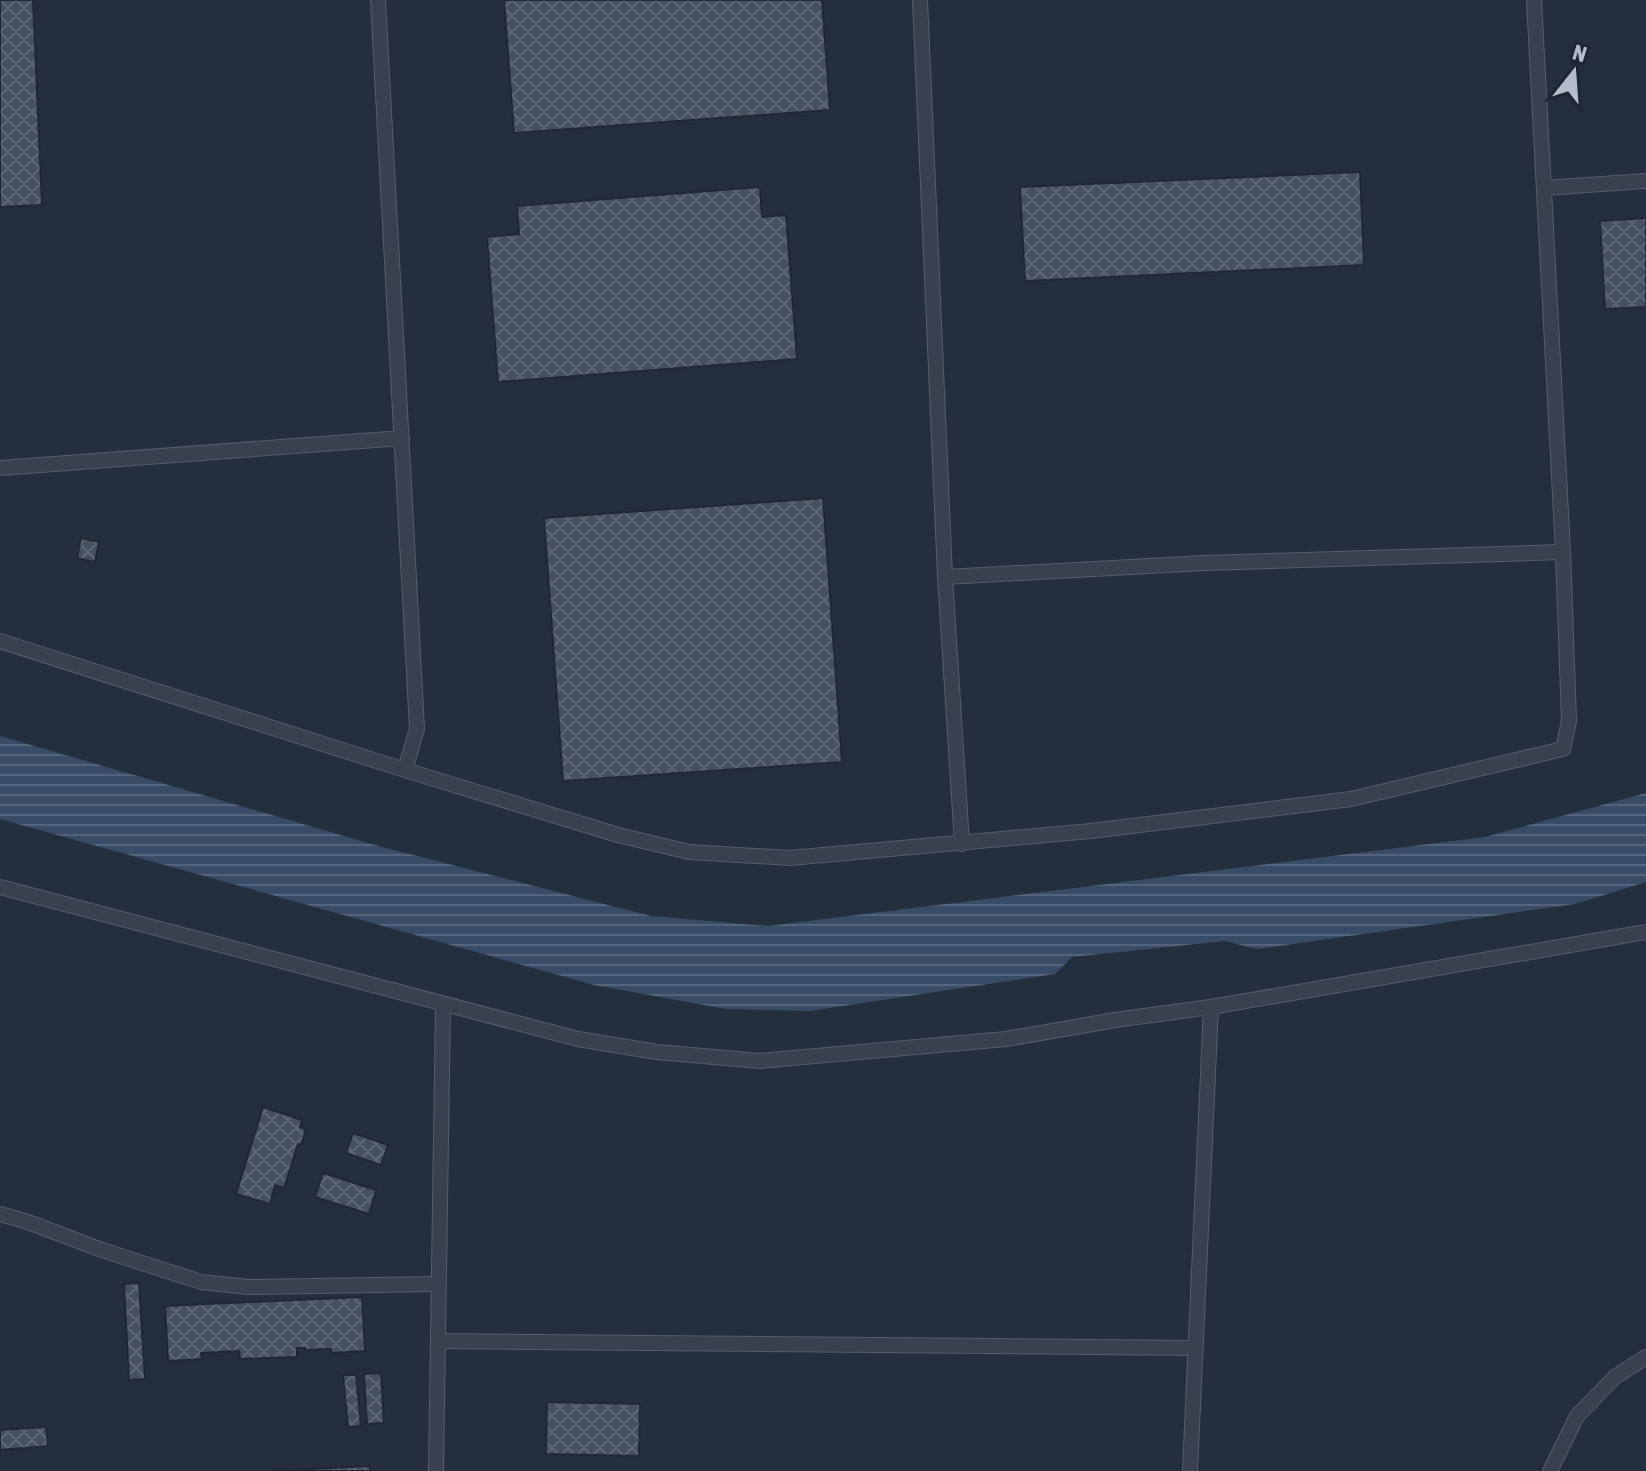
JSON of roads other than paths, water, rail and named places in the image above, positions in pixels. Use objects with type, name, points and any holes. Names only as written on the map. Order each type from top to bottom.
[{"type":"lane","points":[[378,0],[417,729],[405,770]]},
{"type":"lane","points":[[920,0],[945,577],[962,844]]},
{"type":"lane","points":[[0,641],[405,770],[618,835],[689,852],[790,858],[1091,831],[1351,799],[1563,749],[1569,721],[1563,552],[1534,0]]},
{"type":"lane","points":[[1544,188],[1646,181]]},
{"type":"lane","points":[[0,468],[402,438]]},
{"type":"lane","points":[[945,577],[1204,563],[1563,552]]},
{"type":"lane","points":[[0,887],[578,1039],[657,1052],[760,1061],[1006,1039],[1646,932]]},
{"type":"lane","points":[[436,1471],[443,1005]]},
{"type":"lane","points":[[1190,1471],[1211,1007]]},
{"type":"lane","points":[[0,1214],[201,1282],[248,1287],[438,1284]]},
{"type":"lane","points":[[438,1341],[1195,1348]]},
{"type":"lane","points":[[1550,1471],[1577,1416],[1615,1377],[1646,1357]]},
{"type":"water","points":[[0,736],[382,847],[651,916],[768,926],[1485,837],[1646,793],[1646,882],[1575,904],[1257,949],[1225,941],[1072,957],[1055,974],[810,1011],[726,1009],[594,985],[0,819]]}]
